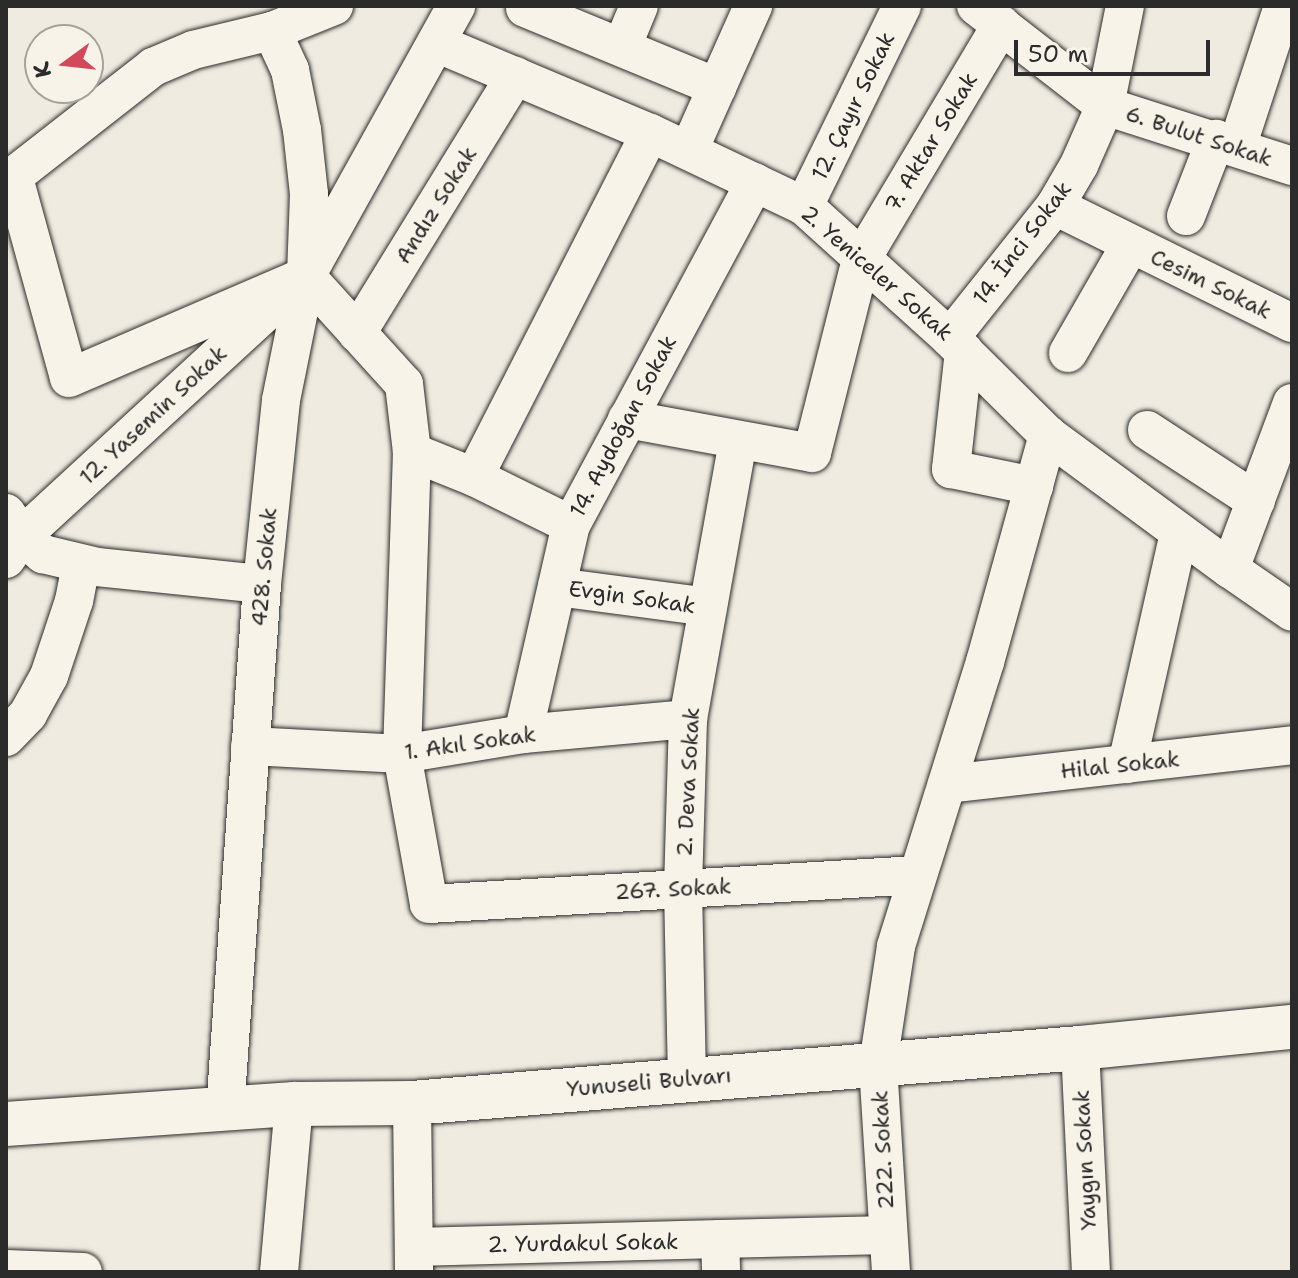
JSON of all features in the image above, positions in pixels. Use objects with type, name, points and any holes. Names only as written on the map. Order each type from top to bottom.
[{"type":"main road","name":"Yunuseli Bulvarı","points":[[6,1124],[294,1104],[412,1103],[1080,1048],[1292,1027]]},
{"type":"street","points":[[334,6],[272,31],[193,50],[153,67],[10,180],[69,378],[306,276],[456,6]]},
{"type":"street","points":[[622,47],[639,6]]},
{"type":"street","points":[[689,150],[753,6]]},
{"type":"street","name":"12. Çayır Sokak","points":[[804,206],[902,6]]},
{"type":"street","name":"14. İnci Sokak","points":[[957,344],[1055,206],[1079,165],[1105,106],[1125,6]]},
{"type":"street","points":[[1186,216],[1227,143],[1283,6]]},
{"type":"street","points":[[525,8],[717,87]]},
{"type":"street","points":[[989,16],[1105,106]]},
{"type":"street","name":"7. Aktar Sokak","points":[[738,441],[812,453],[861,260],[989,16]]},
{"type":"street","name":"428. Sokak","points":[[225,1111],[262,584],[281,400],[306,276],[309,194],[302,130],[290,70],[272,31]]},
{"type":"street","points":[[436,43],[650,133],[474,477]]},
{"type":"street","name":"Andız Sokak","points":[[357,333],[515,76]]},
{"type":"street","name":"6. Bulut Sokak","points":[[1105,106],[1292,166]]},
{"type":"street","name":"2. Yeniceler Sokak","points":[[650,133],[804,206],[957,344],[1048,435],[1179,533],[1292,612]]},
{"type":"street","name":"14. Aydoğan Sokak","points":[[523,734],[571,525],[755,182]]},
{"type":"street","name":"Cesim Sokak","points":[[1055,206],[1292,323]]},
{"type":"street","name":"Cesim Sokak","points":[[1068,353],[1130,245]]},
{"type":"street","points":[[306,276],[404,384],[412,452],[402,754]]},
{"type":"street","name":"12. Yasemin Sokak","points":[[11,536],[306,276]]},
{"type":"street","points":[[957,344],[951,469],[1034,486]]},
{"type":"street","points":[[1230,569],[1292,403]]},
{"type":"street","points":[[627,419],[738,441]]},
{"type":"street","points":[[1147,430],[1256,501]]},
{"type":"street","points":[[878,1064],[896,946],[947,784],[1048,435]]},
{"type":"street","name":"2. Deva Sokak","points":[[687,1079],[683,888],[688,719],[738,441]]},
{"type":"street","points":[[412,452],[474,477],[571,525]]},
{"type":"street","points":[[1127,764],[1179,533]]},
{"type":"street","points":[[11,536],[43,554],[81,564],[262,584]]},
{"type":"street","points":[[6,737],[28,714],[45,686],[74,601],[81,564]]},
{"type":"street","name":"Evgin Sokak","points":[[557,587],[708,607]]},
{"type":"street","name":"1. Akıl Sokak","points":[[250,746],[402,754],[523,734],[688,719]]},
{"type":"street","name":"Hilal Sokak","points":[[947,784],[1292,745]]},
{"type":"street","name":"267. Sokak","points":[[402,754],[429,904],[917,875]]},
{"type":"street","name":"Yaygın Sokak","points":[[1080,1048],[1091,1272]]},
{"type":"street","name":"222. Sokak","points":[[720,1256],[889,1254],[878,1064]]},
{"type":"street","points":[[412,1103],[414,1260]]},
{"type":"street","points":[[279,1272],[294,1104]]},
{"type":"street","name":"2. Yurdakul Sokak","points":[[414,1260],[720,1256]]},
{"type":"street","points":[[6,1269],[83,1272]]}]
